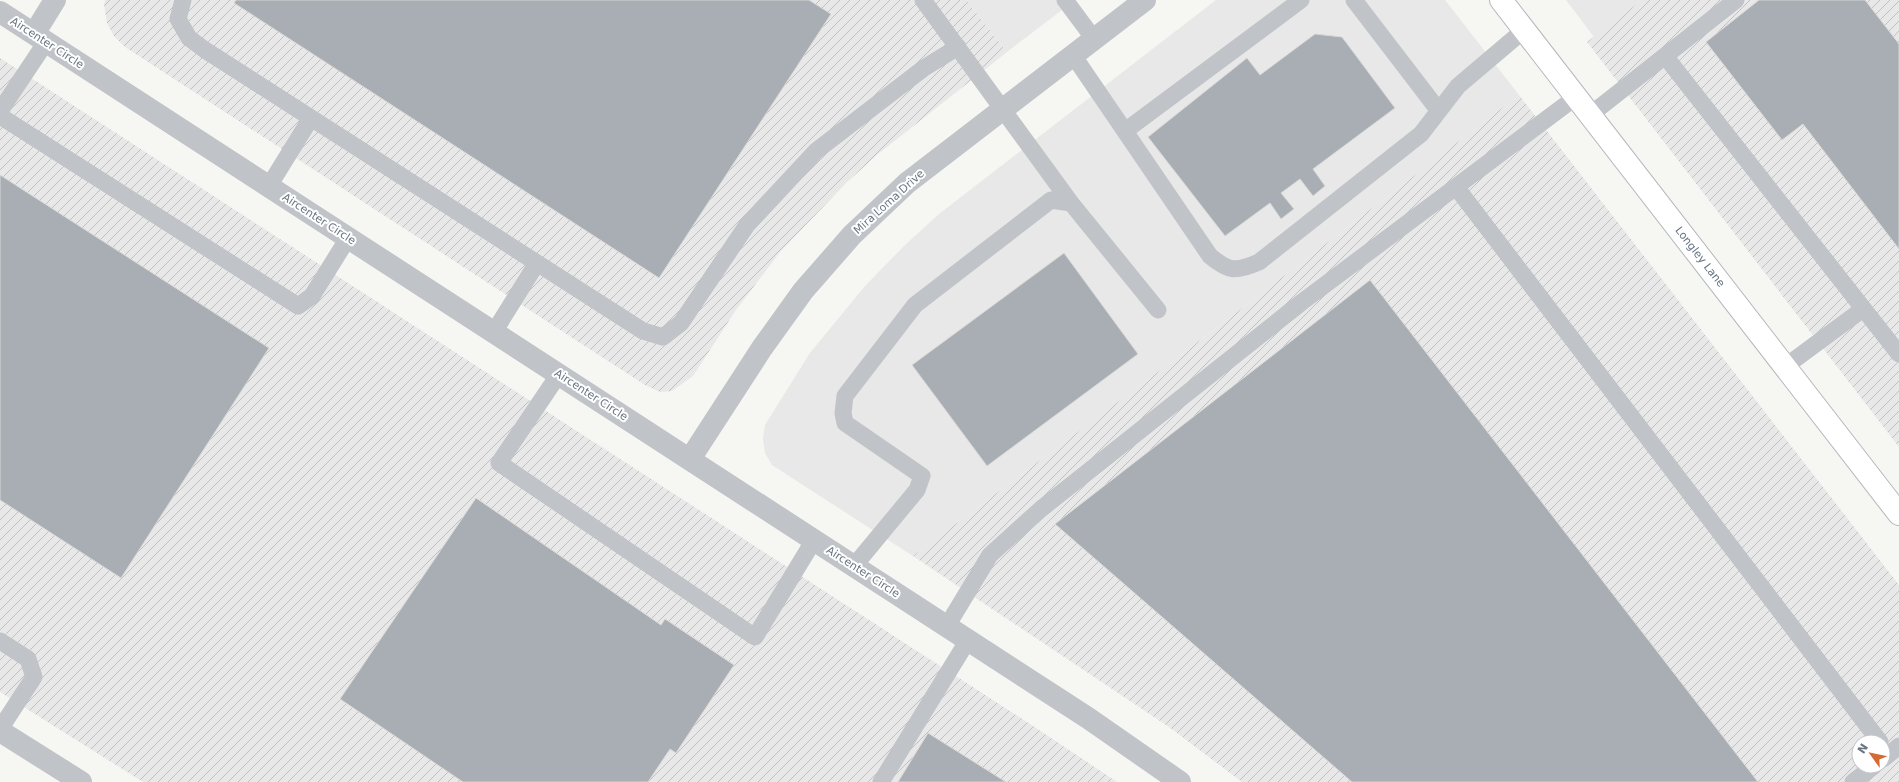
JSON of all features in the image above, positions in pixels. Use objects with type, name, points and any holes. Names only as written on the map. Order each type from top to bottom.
[{"type":"main road","name":"Longley Lane","points":[[1501,0],[1786,366],[1899,514]]},
{"type":"street","points":[[40,38],[55,0]]},
{"type":"street","name":"Mira Loma Drive","points":[[690,459],[762,348],[803,291],[852,235],[907,183],[1145,0]]},
{"type":"street","name":"Aircenter Circle","points":[[0,12],[1088,718],[1180,782]]},
{"type":"street","points":[[0,730],[81,782]]},
{"type":"lane","points":[[183,0],[178,19],[189,38],[205,50],[643,331],[663,337],[681,323],[747,225],[816,151],[924,68],[958,47]]},
{"type":"lane","points":[[923,0],[1070,202],[1158,310]]},
{"type":"lane","points":[[1065,0],[1094,39]]},
{"type":"lane","points":[[1125,131],[1301,0]]},
{"type":"lane","points":[[1354,0],[1439,111]]},
{"type":"lane","points":[[1590,115],[1736,0]]},
{"type":"lane","points":[[1073,55],[1210,256],[1224,268],[1242,269],[1259,262],[1421,134],[1458,86],[1524,30]]},
{"type":"lane","points":[[0,112],[40,38]]},
{"type":"lane","points":[[1665,56],[1899,354]]},
{"type":"lane","points":[[946,626],[990,555],[1041,509],[1302,302],[1576,97]]},
{"type":"lane","points":[[0,116],[298,306],[312,296],[348,238]]},
{"type":"lane","points":[[269,186],[311,118]]},
{"type":"lane","points":[[1456,187],[1875,734]]},
{"type":"lane","points":[[854,566],[917,490],[922,476],[845,424],[843,413],[845,396],[915,305],[1051,200],[1070,202]]},
{"type":"lane","points":[[494,332],[537,263]]},
{"type":"lane","points":[[1786,366],[1863,308]]},
{"type":"lane","points":[[559,374],[499,463],[755,637],[814,540]]},
{"type":"lane","points":[[880,782],[968,640]]},
{"type":"lane","points":[[0,641],[28,659],[34,677],[0,730]]},
{"type":"lane","points":[[1853,782],[1864,774]]},
{"type":"shaded area","points":[[105,0],[966,0],[1007,52],[878,154],[846,183],[780,252],[736,310],[693,376],[672,391],[660,392],[645,385],[125,47],[114,36],[107,23],[104,5]]},
{"type":"shaded area","points":[[966,0],[1075,0],[1007,52]]},
{"type":"shaded area","points":[[1216,0],[1445,0],[1519,95],[1227,320],[913,556],[772,465],[765,453],[763,439],[765,425],[810,353],[865,286],[905,245],[939,214]]},
{"type":"shaded area","points":[[1566,0],[1642,0],[1594,37]]},
{"type":"shaded area","points":[[1642,0],[1899,0],[1899,447],[1587,42]]},
{"type":"shaded area","points":[[0,58],[1033,726],[1117,782],[143,782],[0,692]]},
{"type":"shaded area","points":[[1519,95],[1899,585],[1899,782],[1242,782],[1169,727],[913,556],[1227,320]]},
{"type":"building","points":[[236,0],[809,0],[831,14],[659,278],[234,3]]},
{"type":"building","points":[[1759,0],[1865,0],[1899,44],[1899,249],[1803,124],[1782,140],[1706,42]]},
{"type":"building","points":[[1315,34],[1342,37],[1395,108],[1313,169],[1325,186],[1313,196],[1300,179],[1281,193],[1294,209],[1281,219],[1270,203],[1225,236],[1148,137],[1247,58],[1260,75]]},
{"type":"building","points":[[0,175],[269,348],[121,578],[0,500]]},
{"type":"building","points":[[1064,253],[1138,354],[987,466],[912,365]]},
{"type":"building","points":[[1370,280],[1758,782],[1352,782],[1055,524]]},
{"type":"building","points":[[476,498],[661,625],[665,619],[734,665],[676,753],[670,749],[648,782],[463,782],[340,699]]},
{"type":"building","points":[[928,733],[1006,782],[898,782]]}]
